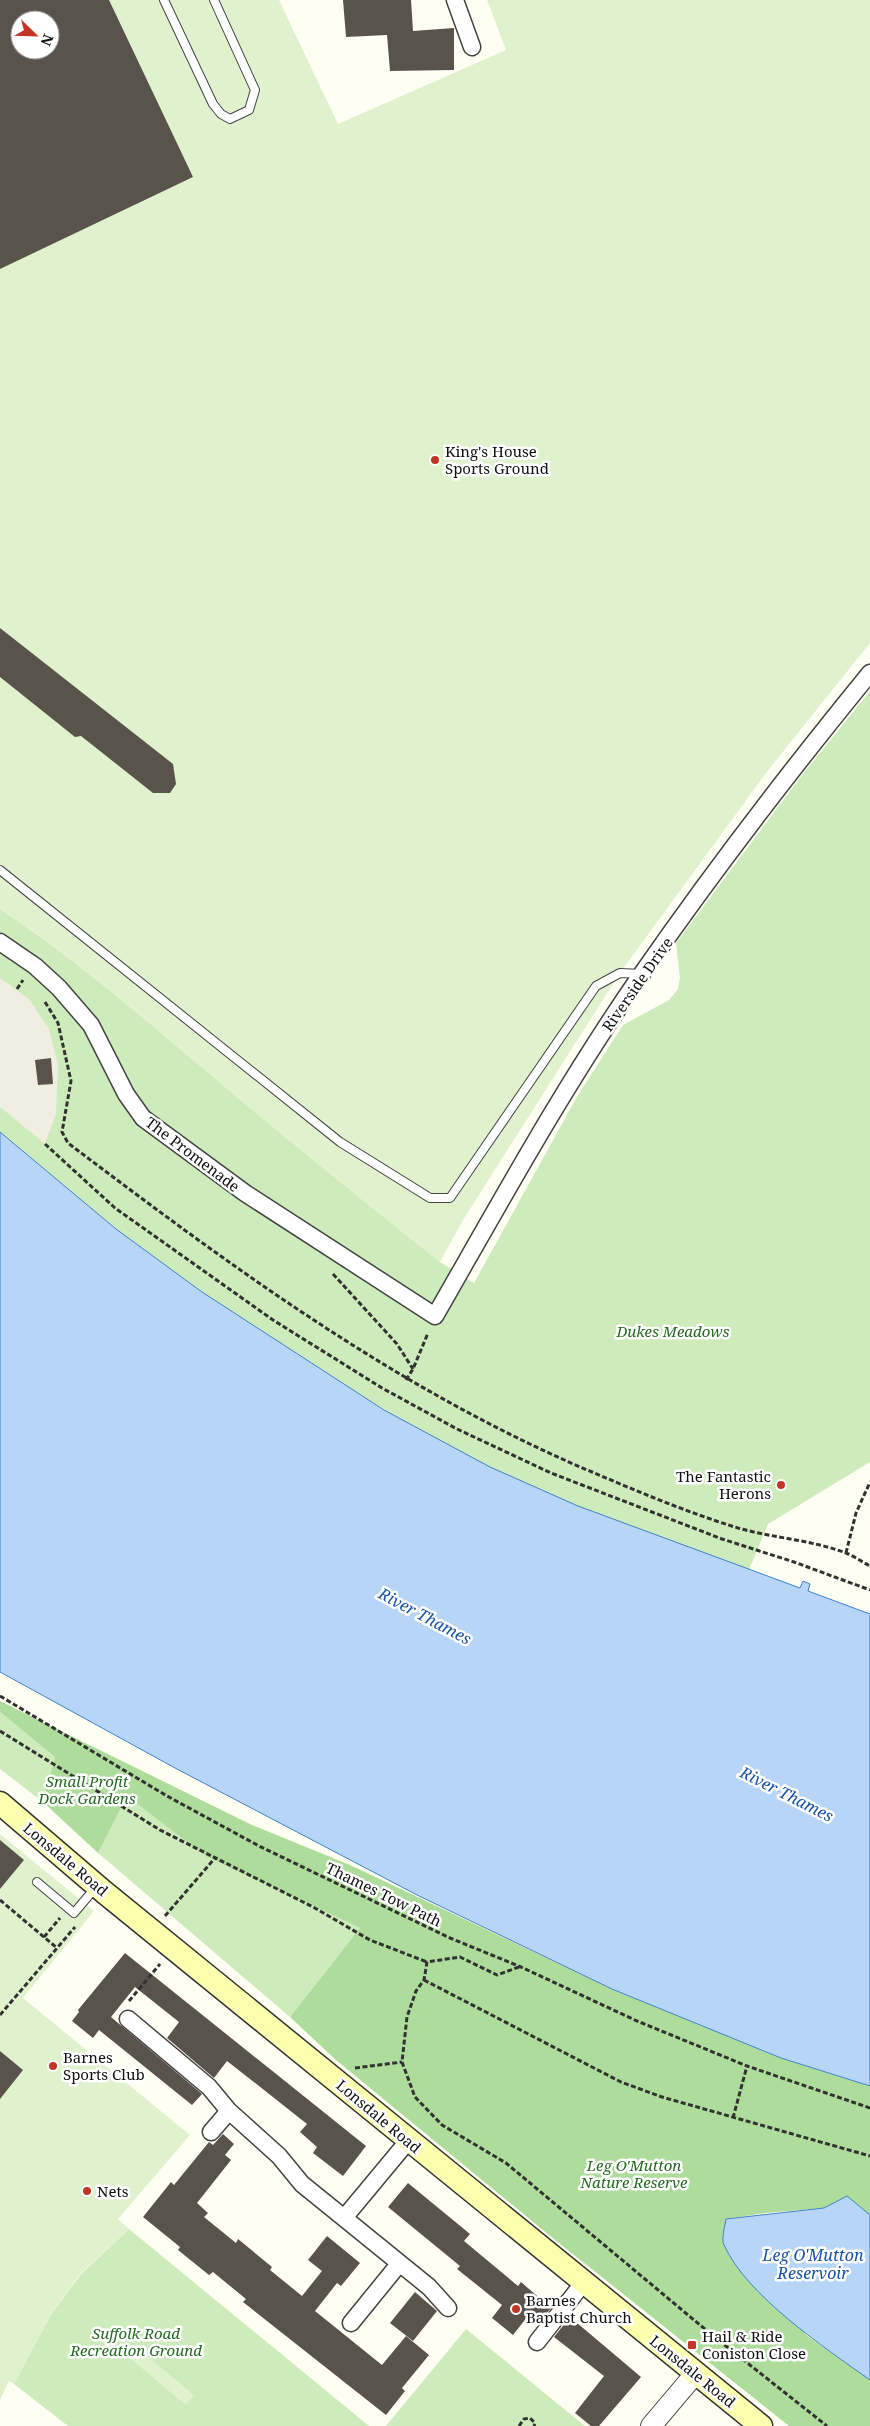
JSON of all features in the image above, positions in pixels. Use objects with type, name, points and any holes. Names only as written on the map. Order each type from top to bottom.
[{"type":"main road","name":"Lonsdale Road","points":[[0,1803],[97,1886],[408,2141],[761,2426]]},
{"type":"street","points":[[455,0],[472,47]]},
{"type":"street","name":"Riverside Drive","points":[[434,1316],[523,1163],[642,974],[731,848],[870,673]]},
{"type":"street","name":"The Promenade","points":[[0,942],[34,966],[59,988],[91,1025],[126,1094],[143,1118],[244,1193],[434,1316]]},
{"type":"street","points":[[128,2019],[209,2087],[229,2111],[280,2156],[302,2184],[429,2287],[448,2308]]},
{"type":"street","points":[[211,2132],[229,2111]]},
{"type":"street","points":[[344,2218],[408,2141]]},
{"type":"street","points":[[351,2323],[399,2264]]},
{"type":"street","points":[[537,2342],[584,2282]]},
{"type":"street","points":[[651,2426],[695,2374]]},
{"type":"lane","points":[[164,0],[213,104],[221,114],[230,119],[249,110],[255,90],[214,0]]},
{"type":"lane","points":[[0,870],[340,1142],[430,1198],[450,1198],[596,986],[620,973],[642,974]]},
{"type":"lane","points":[[37,1882],[74,1913],[97,1886]]},
{"type":"path","points":[[18,975],[31,986]]},
{"type":"path","points":[[44,1001],[58,1023],[71,1081],[62,1132],[68,1144],[202,1244],[300,1312],[406,1380],[591,1472],[738,1528],[846,1553],[870,1566]]},
{"type":"path","points":[[45,1144],[123,1214],[273,1320],[382,1388],[457,1428],[551,1473],[722,1539],[794,1562],[870,1590]]},
{"type":"path","points":[[332,1272],[397,1344],[413,1369]]},
{"type":"path","points":[[406,1380],[413,1369],[434,1316]]},
{"type":"path","points":[[846,1553],[856,1513],[870,1482]]},
{"type":"path","name":"Thames Tow Path","points":[[0,1696],[167,1796],[259,1846],[450,1938],[519,1966],[637,2021],[747,2066],[870,2108]]},
{"type":"path","points":[[0,1731],[160,1830],[313,1907],[370,1940],[427,1962],[460,1957],[497,1975],[519,1966]]},
{"type":"path","points":[[153,1930],[215,1858]]},
{"type":"path","points":[[0,1900],[57,1948]]},
{"type":"path","points":[[0,2014],[81,1920]]},
{"type":"path","points":[[44,1937],[52,1927]]},
{"type":"path","points":[[128,2019],[119,2012],[174,1948]]},
{"type":"path","points":[[427,1962],[424,1980],[416,1991],[407,2017],[402,2062],[415,2097],[442,2125],[506,2163],[712,2335],[827,2426]]},
{"type":"path","points":[[424,1980],[621,2082],[662,2097],[870,2156]]},
{"type":"path","points":[[382,2064],[402,2062]]},
{"type":"path","points":[[733,2118],[747,2066]]},
{"type":"path","points":[[519,2426],[524,2419],[530,2418],[535,2423],[534,2426]]},
{"type":"green space","name":"King's House Sports Ground","points":[[0,0],[279,0],[338,124],[506,50],[487,0],[870,0],[870,643],[766,773],[620,973],[463,1220],[440,1262],[262,1118],[121,1000],[31,930],[0,909]]},
{"type":"green space","name":"Dukes Meadows","points":[[870,691],[870,1462],[768,1524],[749,1570],[617,1522],[520,1481],[440,1441],[344,1386],[206,1295],[118,1231],[0,1132],[0,909],[62,953],[121,1000],[262,1118],[440,1262],[474,1283],[578,1095],[623,1025],[669,1000],[678,989],[680,978],[676,943],[799,779]]},
{"type":"green space","name":"Leg O'Mutton Nature Reserve","points":[[0,1701],[252,1825],[350,1865],[612,1989],[781,2058],[870,2086],[870,2215],[847,2196],[824,2208],[765,2213],[726,2219],[806,2335],[870,2380],[870,2426],[789,2426],[549,2235],[336,2060],[290,2017],[360,1928],[207,1857],[127,1796],[98,1853],[43,1802],[55,1757],[0,1712]]},
{"type":"green space","points":[[0,1712],[55,1757],[43,1802],[0,1769]]},
{"type":"green space","points":[[127,1795],[207,1857],[360,1928],[290,2017],[98,1853]]},
{"type":"green space","name":"Barnes Sports Club","points":[[0,1834],[94,1911],[23,1998],[190,2135],[118,2219],[129,2229],[80,2274],[50,2316],[14,2384],[9,2381],[0,2400]]},
{"type":"green space","name":"Suffolk Road Recreation Ground","points":[[129,2229],[369,2426],[68,2426],[14,2384],[50,2316],[81,2274]]},
{"type":"green space","points":[[466,2329],[585,2426],[386,2426]]},
{"type":"green space","points":[[134,2345],[194,2395],[186,2405],[126,2355]]},
{"type":"shaded area","points":[[0,978],[29,999],[49,1029],[58,1064],[56,1114],[45,1144],[0,1107]]},
{"type":"water","name":"River Thames","points":[[0,1132],[116,1229],[202,1292],[384,1410],[490,1467],[578,1506],[800,1588],[803,1581],[810,1584],[808,1591],[870,1614],[870,2086],[781,2058],[612,1989],[417,1895],[175,1768],[0,1672]]},
{"type":"water","name":"Leg O'Mutton Reservoir","points":[[847,2196],[870,2215],[870,2380],[810,2337],[768,2302],[735,2264],[723,2242],[726,2219],[824,2208]]},
{"type":"building","points":[[0,0],[109,0],[193,177],[0,269]]},
{"type":"building","points":[[343,0],[411,0],[413,31],[454,28],[454,70],[390,71],[387,35],[346,37]]},
{"type":"building","points":[[0,628],[173,764],[176,784],[170,793],[153,793],[81,736],[75,737],[0,677]]},
{"type":"building","points":[[51,1058],[53,1084],[38,1085],[35,1060]]},
{"type":"building","points":[[0,1840],[24,1860],[0,1889]]},
{"type":"building","points":[[125,1953],[366,2146],[343,2176],[313,2153],[317,2147],[300,2132],[307,2124],[259,2086],[227,2061],[214,2078],[167,2038],[179,2022],[135,1987],[111,2017],[202,2094],[192,2105],[99,2030],[93,2038],[72,2021],[79,2012],[78,2010]]},
{"type":"building","points":[[0,2051],[23,2070],[0,2099]]},
{"type":"building","points":[[223,2134],[234,2144],[225,2155],[231,2160],[197,2203],[208,2213],[204,2217],[236,2243],[238,2239],[272,2267],[270,2270],[302,2296],[322,2271],[308,2260],[327,2236],[360,2263],[341,2286],[337,2283],[315,2311],[382,2365],[406,2336],[429,2355],[402,2388],[405,2391],[386,2415],[243,2302],[246,2299],[213,2272],[209,2275],[178,2250],[180,2247],[143,2217],[171,2182],[174,2185],[209,2142],[213,2145]]},
{"type":"building","points":[[408,2183],[470,2234],[464,2241],[518,2286],[521,2282],[551,2308],[538,2324],[528,2316],[513,2335],[492,2318],[502,2305],[457,2269],[460,2266],[388,2207]]},
{"type":"building","points":[[415,2292],[437,2311],[413,2341],[390,2323]]},
{"type":"building","points":[[570,2317],[641,2377],[599,2426],[591,2426],[575,2413],[604,2376],[554,2337]]},
{"type":"place","name":"King's House Sports Ground","points":[[435,460]]},
{"type":"place","name":"The Fantastic Herons","points":[[781,1485]]},
{"type":"place","name":"Barnes Sports Club","points":[[53,2066]]},
{"type":"place","name":"Nets","points":[[87,2191]]},
{"type":"place","name":"Barnes Baptist Church","points":[[516,2309]]},
{"type":"place","name":"Hail & Ride Coniston Close","points":[[692,2345]]},
{"type":"park label","name":"Small Profit Dock Gardens","points":[[87,1790]]}]
